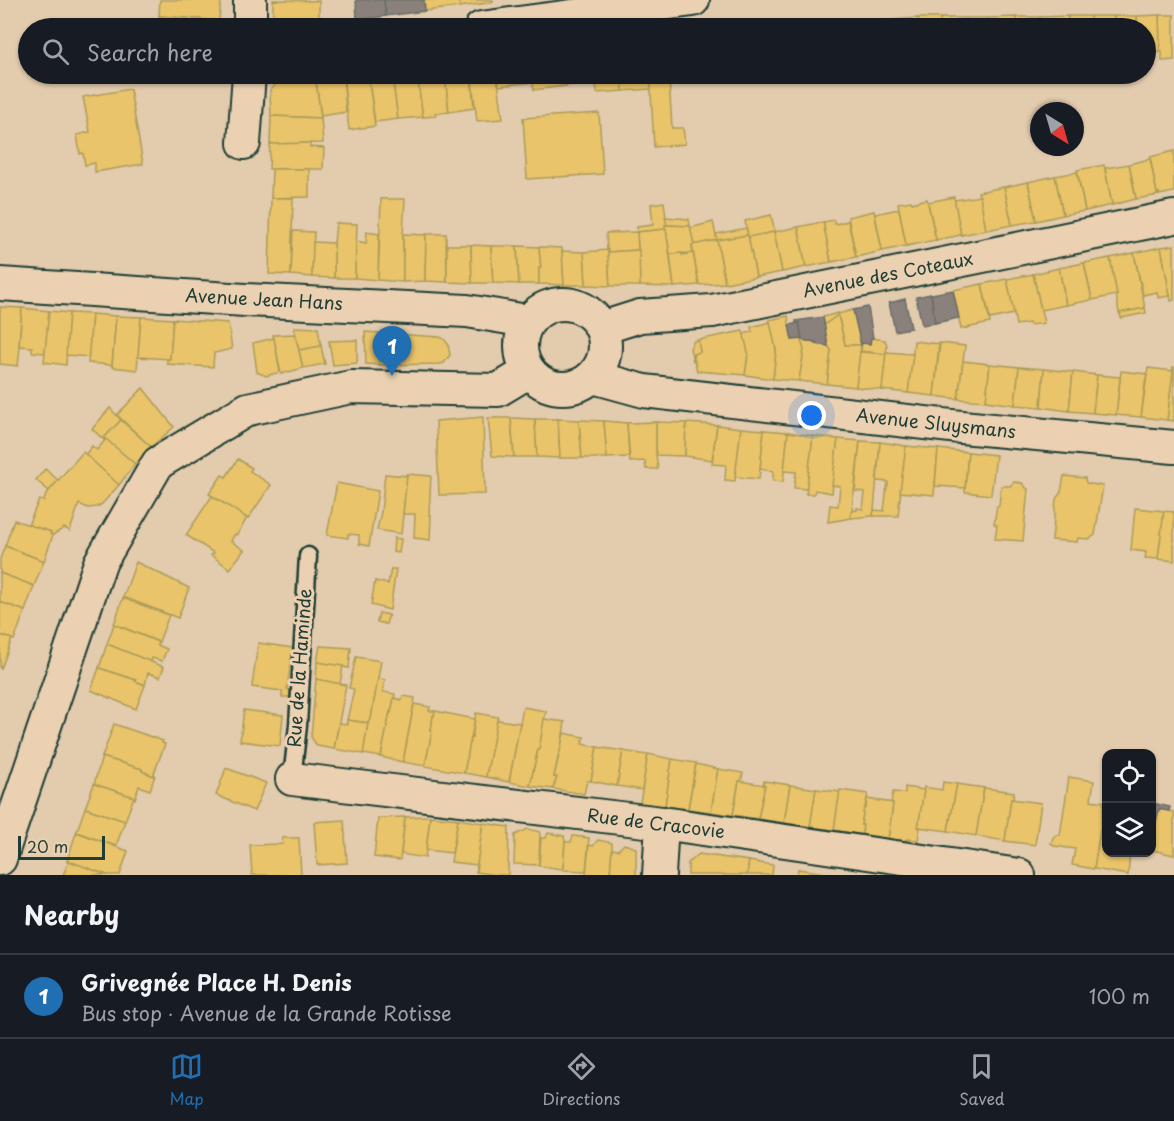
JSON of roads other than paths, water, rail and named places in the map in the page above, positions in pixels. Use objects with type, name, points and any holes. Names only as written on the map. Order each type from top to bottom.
[{"type":"street","points":[[250,0],[250,18]]},
{"type":"street","points":[[556,18],[692,0]]},
{"type":"street","points":[[244,143],[248,84]]},
{"type":"street","name":"Avenue des Coteaux","points":[[602,328],[640,316],[712,311],[1174,217]]},
{"type":"street","name":"Avenue Jean Hans","points":[[0,284],[245,300],[467,311],[527,321]]},
{"type":"street","points":[[572,304],[590,312],[602,328],[606,343],[602,363],[592,377],[572,388],[548,386],[528,372],[521,355],[520,338],[527,321],[546,306],[572,304]]},
{"type":"street","points":[[0,859],[99,563],[158,463],[248,409],[351,387],[498,390],[528,372]]},
{"type":"street","name":"Avenue Sluysmans","points":[[592,377],[644,391],[951,426],[1174,447]]},
{"type":"street","name":"Rue de Cracovie","points":[[292,779],[662,824],[1019,875]]},
{"type":"street","points":[[659,875],[662,824]]},
{"type":"lane","name":"Rue de la Haminde","points":[[292,779],[298,725],[308,556]]},
{"type":"place","name":"Grivegnée Place H. Denis","points":[[392,376]]}]
